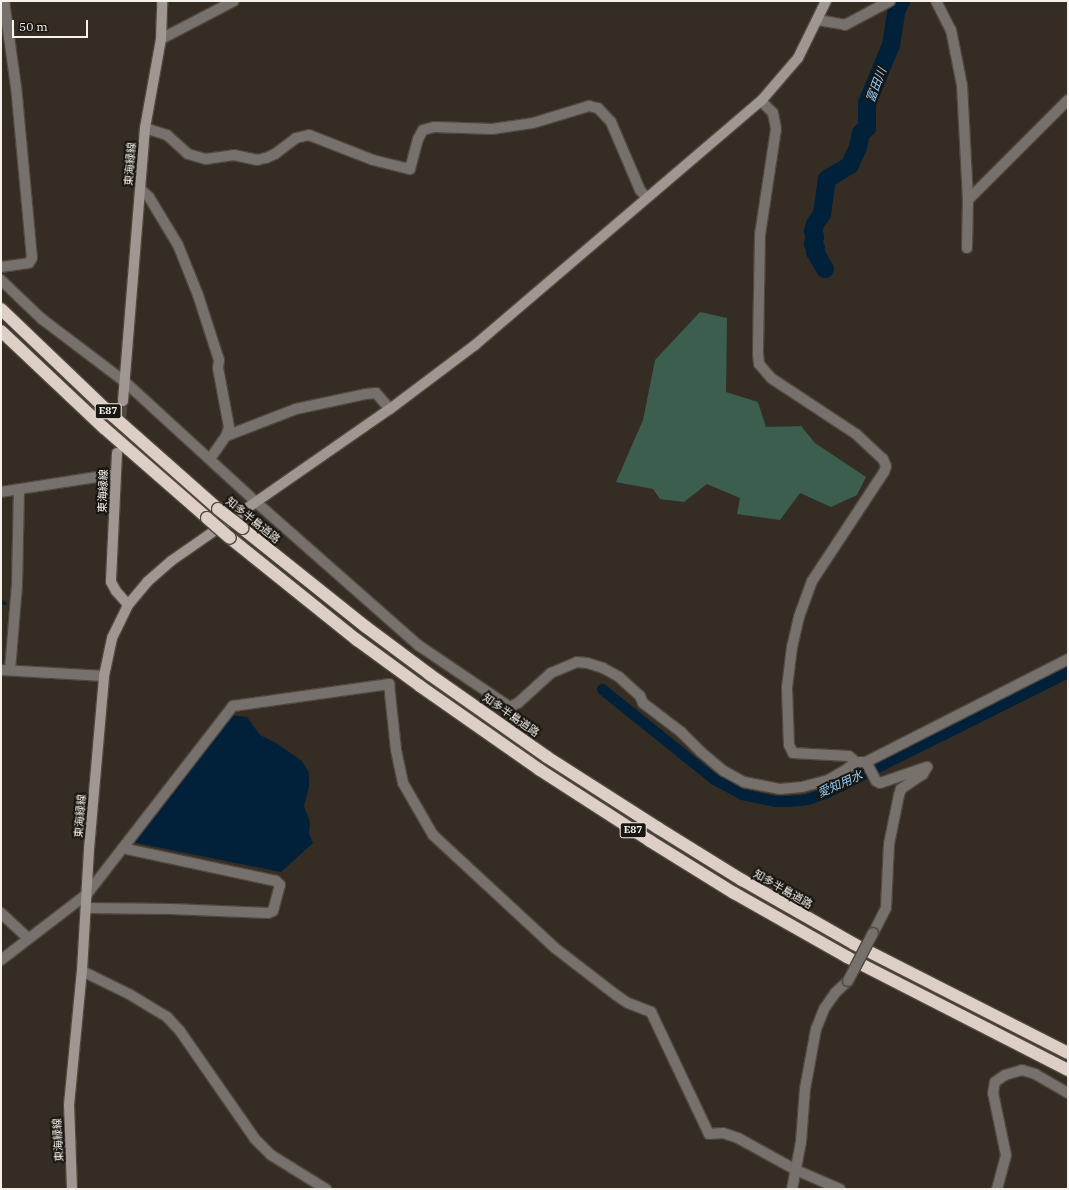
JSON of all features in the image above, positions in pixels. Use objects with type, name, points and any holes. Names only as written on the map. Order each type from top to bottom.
[{"type":"highway","name":"知多半島道路","points":[[1,309],[102,406],[218,509],[366,627],[429,674],[547,757],[742,880],[854,944],[1068,1053]]},
{"type":"highway","name":"E87","points":[[1,331],[104,428],[230,538],[351,635],[420,686],[540,770],[656,845],[734,893],[847,957],[1068,1070]]},
{"type":"main road","name":"東海緑線","points":[[123,401],[145,128],[161,39],[162,1]]},
{"type":"main road","points":[[128,605],[147,582],[171,562],[390,409],[475,345],[761,100],[798,58],[826,1]]},
{"type":"main road","name":"東海緑線","points":[[72,1189],[68,1105],[82,971],[104,676],[112,638],[128,605],[116,591],[111,582],[117,454]]},
{"type":"street","points":[[1,267],[29,263],[32,258],[16,87],[4,1]]},
{"type":"street","points":[[161,39],[234,1]]},
{"type":"street","points":[[818,20],[845,25],[890,1]]},
{"type":"street","points":[[936,1],[951,30],[962,85],[968,200],[967,248]]},
{"type":"street","points":[[761,100],[773,113],[776,129],[760,235],[758,354],[760,364],[771,378],[856,434],[883,459],[886,466],[884,472],[812,581],[798,617],[792,647],[787,688],[789,745],[793,753],[849,756],[861,762],[880,783],[927,767],[923,774],[902,789],[899,795],[889,844],[886,908],[848,980],[824,1009],[816,1029],[805,1088],[801,1142],[792,1189]]},
{"type":"street","points":[[968,200],[1068,100]]},
{"type":"street","points":[[145,128],[167,135],[188,154],[206,159],[234,155],[257,160],[266,158],[275,154],[296,138],[309,135],[373,160],[410,169],[418,139],[423,130],[434,127],[492,129],[532,123],[589,106],[598,108],[611,122],[640,190],[646,197]]},
{"type":"street","points":[[140,189],[148,197],[178,245],[198,295],[219,360],[218,368],[229,427],[226,436],[210,459]]},
{"type":"street","points":[[1,280],[42,319],[124,381],[256,502],[418,645],[510,707],[518,703],[551,673],[577,662],[604,668],[619,677],[640,696],[643,703],[681,732],[701,752],[724,770],[744,782],[780,789],[802,787],[828,780],[861,762],[1068,659]]},
{"type":"street","points":[[226,436],[296,409],[366,394],[376,393],[390,409]]},
{"type":"street","points":[[1,492],[116,474]]},
{"type":"street","points":[[19,490],[17,585],[5,670],[104,676]]},
{"type":"street","points":[[1,960],[87,894],[232,706],[388,684],[396,750],[403,782],[433,835],[554,948],[616,995],[651,1012],[709,1134],[723,1133],[738,1138],[796,1170],[840,1189]]},
{"type":"street","points":[[86,908],[163,908],[268,913],[273,911],[280,885],[276,881],[122,848]]},
{"type":"street","points":[[1,913],[28,938]]},
{"type":"street","points":[[82,971],[129,994],[167,1017],[180,1031],[255,1139],[271,1155],[326,1189]]},
{"type":"street","points":[[997,1189],[1006,1155],[993,1093],[995,1082],[1005,1075],[1022,1070],[1035,1074],[1068,1093]]},
{"type":"green space","points":[[700,312],[727,318],[726,392],[758,402],[766,427],[801,426],[815,443],[866,477],[857,495],[831,507],[800,493],[780,520],[737,514],[740,498],[707,484],[684,502],[660,499],[653,489],[616,482],[643,420],[655,360]]},
{"type":"water","points":[[229,715],[247,717],[260,735],[276,743],[302,761],[309,773],[309,787],[304,806],[310,822],[309,834],[313,843],[281,872],[132,842]]},
{"type":"waterway","name":"富田川","points":[[825,269],[815,252],[816,248],[813,244],[815,237],[813,231],[815,224],[822,214],[827,179],[850,165],[858,147],[861,133],[867,128],[867,103],[891,45],[897,9],[901,1]]},
{"type":"waterway","points":[[1,602],[5,603]]},
{"type":"waterway","name":"愛知用水","points":[[602,689],[714,779],[742,794],[774,801],[789,801],[807,799],[825,793],[1068,672]]},
{"type":"tunnel","points":[[118,446],[123,401]]}]
